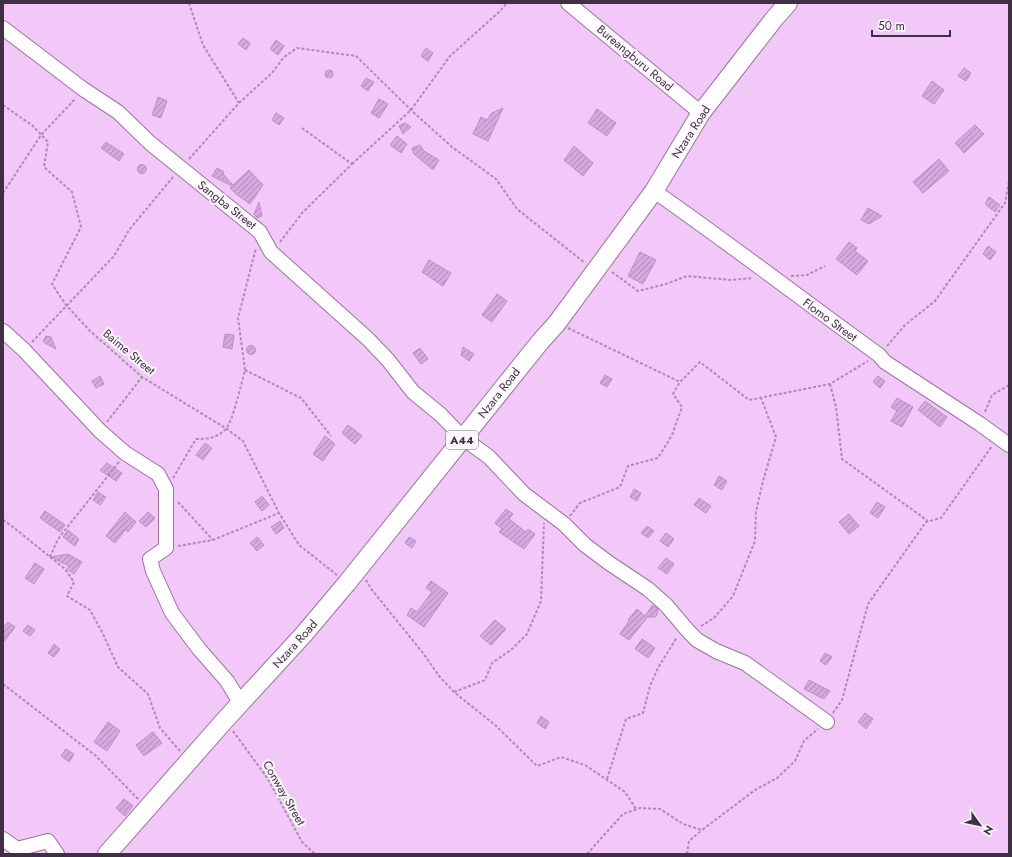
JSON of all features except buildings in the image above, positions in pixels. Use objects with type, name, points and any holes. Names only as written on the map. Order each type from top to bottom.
[{"type":"main road","name":"Nzara Road","points":[[107,854],[225,720],[304,634],[557,323],[654,191],[702,113],[788,3]]},
{"type":"street","name":"Bureangburu Road","points":[[568,3],[702,113]]},
{"type":"street","name":"Sangba Street","points":[[3,28],[83,89],[118,112],[180,169],[260,232],[271,252],[368,339],[388,360],[413,392],[441,415],[463,438],[489,457],[524,494],[564,524],[585,545],[652,593],[666,605],[697,640],[716,651],[745,663],[827,722]]},
{"type":"street","name":"Flomo Street","points":[[654,191],[721,238],[770,276],[879,355],[885,362],[1004,441]]},
{"type":"street","points":[[3,331],[24,350],[100,431],[126,453],[158,474],[166,489],[166,548],[150,559],[153,571],[172,613],[199,649],[227,681],[241,704]]},
{"type":"street","points":[[3,839],[17,849],[48,841],[57,854]]},
{"type":"path","points":[[189,3],[203,45],[239,103]]},
{"type":"path","points":[[271,252],[303,212],[352,164],[411,110],[450,56],[507,3]]},
{"type":"path","points":[[24,350],[66,304],[114,256],[129,230],[180,169],[239,103],[272,73],[284,57],[297,48],[356,56],[411,110],[452,146],[496,179],[517,209],[594,271],[608,270],[638,291],[666,284],[687,276],[731,280],[770,276],[807,275],[826,266]]},
{"type":"path","points":[[3,193],[42,135],[83,89]]},
{"type":"path","points":[[3,105],[33,126],[42,135]]},
{"type":"path","points":[[302,128],[352,164]]},
{"type":"path","name":"Baime Street","points":[[42,135],[48,142],[44,167],[72,192],[81,227],[52,284],[66,304],[89,330],[142,377],[227,429],[243,442],[279,513],[299,545],[347,583]]},
{"type":"path","points":[[564,524],[580,504],[620,487],[628,466],[658,458],[672,435],[682,407],[673,394],[680,382],[700,362],[749,400],[830,384],[879,355],[905,325],[936,301],[1005,203],[1009,181]]},
{"type":"path","points":[[213,540],[166,489],[196,439],[210,439],[227,429],[236,405],[245,370],[238,318],[260,232]]},
{"type":"path","points":[[557,323],[680,382]]},
{"type":"path","points":[[245,370],[301,398],[331,436]]},
{"type":"path","points":[[100,431],[142,377]]},
{"type":"path","points":[[830,384],[836,408],[842,459],[928,521]]},
{"type":"path","points":[[980,424],[992,395],[1009,385]]},
{"type":"path","points":[[607,779],[626,718],[643,713],[650,686],[658,668],[684,626],[697,629],[714,618],[733,596],[755,541],[756,512],[776,437],[762,398]]},
{"type":"path","points":[[687,854],[689,841],[755,790],[777,778],[795,761],[804,741],[827,722],[842,700],[868,604],[928,521],[941,518],[1004,441]]},
{"type":"path","points":[[50,557],[58,539],[126,453]]},
{"type":"path","points":[[454,692],[485,680],[492,663],[511,650],[527,634],[541,601],[544,510]]},
{"type":"path","points":[[166,548],[213,540],[279,513]]},
{"type":"path","points":[[3,520],[65,569],[74,582],[67,596],[90,610],[118,667],[148,694],[160,728],[188,762]]},
{"type":"path","points":[[359,568],[372,590],[423,652],[439,676],[454,692],[495,725],[537,766],[561,758],[585,765],[625,792],[636,810]]},
{"type":"path","points":[[3,684],[96,756],[148,808]]},
{"type":"path","name":"Conway Street","points":[[225,720],[268,779],[302,842],[315,854]]},
{"type":"path","points":[[587,854],[623,814],[640,808],[660,810],[683,824],[702,830]]}]
